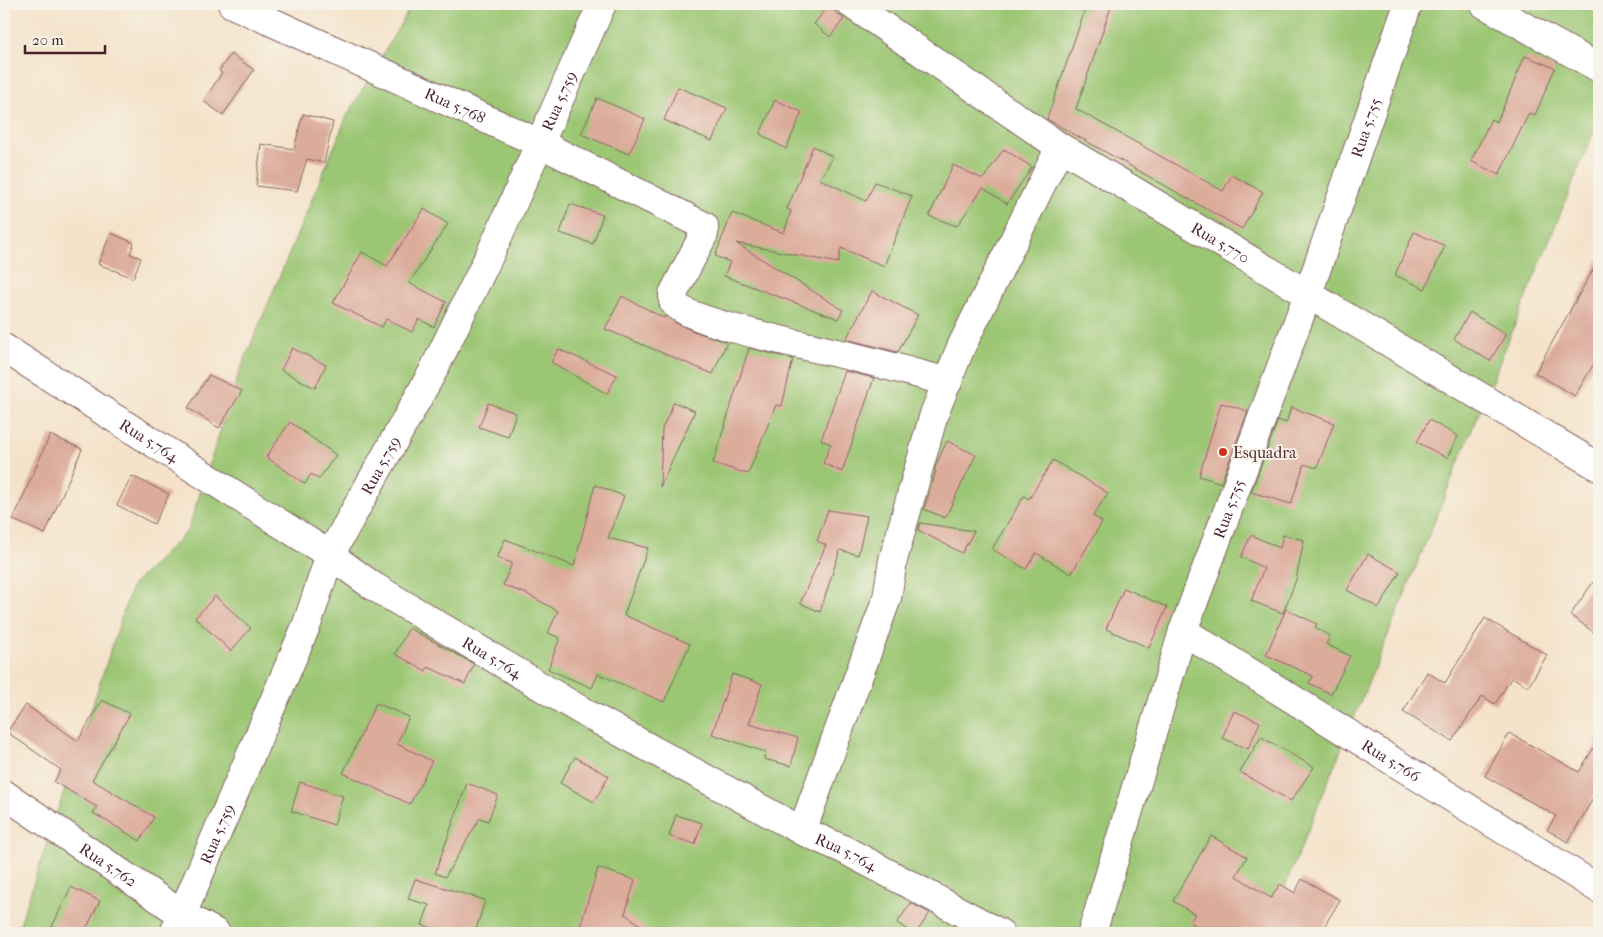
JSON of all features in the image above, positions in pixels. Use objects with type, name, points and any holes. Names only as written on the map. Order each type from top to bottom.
[{"type":"street","name":"Rua 5.768","points":[[232,4],[539,143],[676,210],[704,226],[705,229],[673,294],[673,301],[680,309],[792,344],[842,354],[948,382]]},
{"type":"street","name":"Rua 5.759","points":[[178,924],[307,624],[330,555],[432,373],[492,250],[602,4]]},
{"type":"street","name":"Rua 5.770","points":[[851,4],[1060,147],[1599,467]]},
{"type":"street","name":"Rua 5.755","points":[[1092,933],[1183,631],[1308,294],[1408,4]]},
{"type":"street","points":[[1484,4],[1599,68]]},
{"type":"street","points":[[802,831],[887,598],[893,560],[934,414],[961,347],[1060,147]]},
{"type":"street","name":"Rua 5.764","points":[[4,348],[330,555],[373,586],[587,714],[802,831],[851,853],[1000,933]]},
{"type":"street","name":"Rua 5.766","points":[[1183,631],[1599,889]]},
{"type":"street","name":"Rua 5.762","points":[[4,794],[178,924],[216,933]]},
{"type":"green space","points":[[410,4],[1599,4],[1599,119],[1266,933],[17,933],[132,586],[188,530],[239,373],[347,116],[410,8]]},
{"type":"building","points":[[1087,4],[1112,4],[1076,109],[1223,191],[1232,175],[1263,192],[1242,229],[1047,119]]},
{"type":"building","points":[[828,6],[844,19],[830,37],[814,24]]},
{"type":"building","points":[[231,54],[254,70],[223,115],[203,101],[222,73],[219,71]]},
{"type":"building","points":[[1525,56],[1555,68],[1535,115],[1529,113],[1499,175],[1471,161],[1491,119],[1497,122]]},
{"type":"building","points":[[678,87],[727,108],[712,141],[664,120]]},
{"type":"building","points":[[597,98],[645,119],[629,154],[581,134]]},
{"type":"building","points":[[775,100],[802,112],[786,149],[760,134]]},
{"type":"building","points":[[303,114],[333,122],[324,163],[307,159],[297,191],[256,186],[261,144],[294,149]]},
{"type":"building","points":[[813,146],[833,157],[820,179],[866,201],[875,182],[912,196],[884,266],[841,248],[838,263],[736,243],[843,310],[838,319],[724,276],[730,262],[715,256],[732,213],[784,233],[791,211],[787,209]]},
{"type":"building","points":[[1004,149],[1032,167],[1007,204],[983,188],[957,226],[929,216],[953,165],[983,179]]},
{"type":"building","points":[[570,204],[603,215],[593,244],[560,233]]},
{"type":"building","points":[[424,209],[448,224],[409,283],[446,302],[434,327],[419,319],[412,332],[386,319],[382,327],[333,303],[362,252],[387,266]]},
{"type":"building","points":[[1414,232],[1445,246],[1425,289],[1395,275]]},
{"type":"building","points":[[111,233],[134,243],[130,254],[141,258],[133,278],[98,264]]},
{"type":"building","points":[[1599,259],[1599,355],[1575,396],[1535,373]]},
{"type":"building","points":[[872,291],[918,315],[898,352],[846,339]]},
{"type":"building","points":[[622,296],[664,318],[666,315],[676,323],[693,331],[727,342],[713,374],[605,329]]},
{"type":"building","points":[[1470,312],[1506,334],[1490,361],[1454,339]]},
{"type":"building","points":[[292,348],[326,365],[315,388],[281,370]]},
{"type":"building","points":[[749,348],[793,359],[782,406],[776,405],[748,474],[713,463]]},
{"type":"building","points":[[558,349],[617,375],[607,394],[551,362]]},
{"type":"building","points":[[845,371],[874,378],[842,472],[823,463],[831,444],[821,440]]},
{"type":"building","points":[[209,375],[242,391],[219,428],[188,408]]},
{"type":"building","points":[[674,402],[695,411],[660,487],[662,429]]},
{"type":"building","points":[[488,403],[516,413],[508,437],[479,427]]},
{"type":"building","name":"Esquadra","points":[[1221,403],[1248,411],[1221,483],[1199,476]]},
{"type":"building","points":[[1291,407],[1334,423],[1317,468],[1304,464],[1291,504],[1251,492],[1278,420],[1286,423]]},
{"type":"building","points":[[1429,420],[1458,436],[1447,458],[1417,442]]},
{"type":"building","points":[[290,422],[336,455],[319,479],[311,474],[305,484],[266,457]]},
{"type":"building","points":[[50,435],[82,449],[45,534],[13,520]]},
{"type":"building","points":[[947,441],[976,455],[945,518],[924,509],[936,471],[934,470]]},
{"type":"building","points":[[1053,460],[1108,493],[1093,516],[1102,522],[1071,574],[1036,553],[1026,569],[992,549],[1024,496],[1029,499]]},
{"type":"building","points":[[132,476],[169,494],[154,524],[117,505]]},
{"type":"building","points":[[595,485],[624,496],[608,538],[648,548],[624,615],[690,644],[664,702],[598,674],[592,688],[548,669],[560,638],[548,633],[558,611],[527,594],[503,585],[512,563],[497,558],[505,539],[574,566]]},
{"type":"building","points":[[828,510],[867,516],[858,555],[840,550],[820,612],[800,603],[826,545],[817,541]]},
{"type":"building","points":[[920,523],[974,531],[962,553],[918,530]]},
{"type":"building","points":[[1251,535],[1280,548],[1283,535],[1304,540],[1296,580],[1283,613],[1251,601],[1264,568],[1241,557]]},
{"type":"building","points":[[1368,554],[1400,572],[1379,608],[1347,590]]},
{"type":"building","points":[[1599,574],[1599,636],[1570,615]]},
{"type":"building","points":[[1124,588],[1167,607],[1149,648],[1106,629]]},
{"type":"building","points":[[215,596],[251,628],[231,651],[195,618]]},
{"type":"building","points":[[1286,609],[1317,624],[1315,628],[1330,636],[1326,644],[1350,656],[1331,694],[1309,683],[1313,676],[1266,655]]},
{"type":"building","points":[[1485,618],[1547,655],[1528,687],[1512,677],[1495,704],[1482,696],[1452,741],[1403,712],[1427,672],[1445,683]]},
{"type":"building","points":[[409,628],[474,664],[465,684],[428,667],[426,671],[395,654]]},
{"type":"building","points":[[732,674],[762,684],[749,724],[798,738],[791,766],[764,759],[765,752],[712,734]]},
{"type":"building","points":[[102,700],[130,714],[92,780],[154,817],[140,841],[93,813],[97,807],[54,782],[61,770],[7,732],[26,705],[78,741]]},
{"type":"building","points":[[376,703],[409,717],[397,744],[432,761],[410,804],[343,773]]},
{"type":"building","points":[[1234,711],[1260,722],[1248,749],[1222,738]]},
{"type":"building","points":[[1509,733],[1579,772],[1599,739],[1599,788],[1568,842],[1547,830],[1556,816],[1485,776]]},
{"type":"building","points":[[1261,737],[1314,767],[1291,801],[1240,772]]},
{"type":"building","points":[[575,757],[609,776],[594,802],[560,783]]},
{"type":"building","points":[[300,782],[343,796],[334,825],[291,811]]},
{"type":"building","points":[[467,783],[498,795],[488,821],[480,818],[445,877],[435,873]]},
{"type":"building","points":[[676,815],[702,823],[695,844],[669,836]]},
{"type":"building","points":[[1211,836],[1247,857],[1236,876],[1271,898],[1280,884],[1295,893],[1302,879],[1340,900],[1320,933],[1209,933],[1190,922],[1195,914],[1173,901]]},
{"type":"building","points":[[598,868],[635,880],[625,914],[652,933],[578,933]]},
{"type":"building","points":[[415,879],[485,900],[475,933],[448,933],[422,925],[429,905],[408,899]]},
{"type":"building","points":[[71,887],[100,901],[84,933],[49,933]]},
{"type":"building","points":[[911,903],[930,913],[916,933],[912,933],[897,923]]},
{"type":"place","name":"Esquadra","points":[[1223,452]]}]
